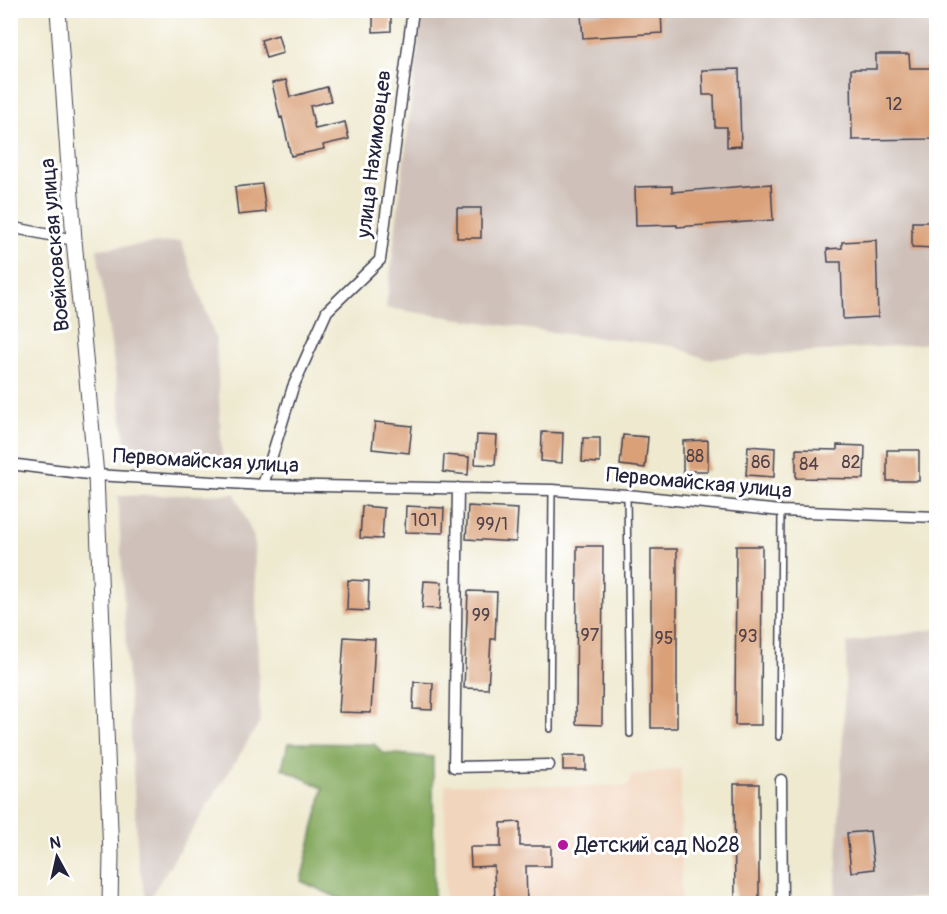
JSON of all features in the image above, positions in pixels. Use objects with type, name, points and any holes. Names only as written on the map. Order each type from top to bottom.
[{"type":"main road","name":"Воейковская улица","points":[[58,10],[74,240],[96,475],[111,855],[110,903]]},
{"type":"street","name":"улица Нахимовцев","points":[[263,485],[293,387],[327,311],[380,260],[413,10]]},
{"type":"street","points":[[10,227],[74,240]]},
{"type":"street","name":"Первомайская улица","points":[[10,464],[96,475],[263,485],[552,490],[627,495],[781,511],[936,517]]},
{"type":"street","points":[[458,488],[454,767],[549,765]]},
{"type":"street","points":[[781,780],[782,903]]},
{"type":"lane","points":[[549,729],[552,490]]},
{"type":"lane","points":[[627,495],[630,734]]},
{"type":"lane","points":[[779,737],[781,511]]},
{"type":"shaded area","points":[[538,10],[936,11],[936,343],[706,359],[673,346],[549,332],[386,308],[422,15]]},
{"type":"shaded area","points":[[181,241],[216,340],[222,457],[127,454],[97,249]]},
{"type":"shaded area","points":[[235,494],[254,538],[260,722],[147,902],[138,861],[118,496]]},
{"type":"shaded area","points":[[936,629],[936,897],[835,904],[847,643]]},
{"type":"shaded area","name":"Детский сад №28","points":[[681,768],[681,903],[445,903],[445,784],[629,786],[631,776]]},
{"type":"green space","points":[[288,743],[374,744],[383,753],[433,757],[434,903],[349,903],[301,881],[323,788],[282,768]]},
{"type":"building","points":[[373,10],[391,10],[391,31],[373,32]]},
{"type":"building","points":[[661,10],[662,33],[583,38],[581,15]]},
{"type":"building","points":[[278,35],[283,53],[266,58],[261,40]]},
{"type":"building","points":[[876,54],[909,54],[910,68],[936,68],[936,139],[852,140],[851,69],[876,69]]},
{"type":"building","points":[[739,69],[741,146],[727,147],[727,127],[715,127],[714,95],[703,95],[702,70]]},
{"type":"building","points":[[286,80],[290,97],[327,87],[331,101],[310,106],[315,129],[345,122],[349,139],[323,145],[324,149],[291,156],[272,83]]},
{"type":"building","points":[[262,184],[266,212],[238,215],[235,187]]},
{"type":"building","points":[[771,184],[773,220],[677,227],[677,225],[636,226],[635,187],[672,186],[672,192]]},
{"type":"building","points":[[457,208],[481,208],[481,238],[457,238]]},
{"type":"building","points":[[912,222],[936,222],[936,248],[912,247]]},
{"type":"building","points":[[876,240],[878,317],[843,319],[841,262],[828,262],[827,249],[842,248],[842,242]]},
{"type":"building","points":[[375,422],[412,426],[409,453],[372,449]]},
{"type":"building","points":[[542,432],[563,433],[562,463],[541,461]]},
{"type":"building","points":[[477,435],[497,436],[495,465],[475,464]]},
{"type":"building","points":[[623,435],[648,437],[645,468],[620,465]]},
{"type":"building","points":[[583,438],[600,438],[600,463],[582,462]]},
{"type":"building","points":[[708,440],[708,471],[683,471],[683,441]]},
{"type":"building","points":[[837,445],[865,446],[864,479],[796,478],[796,449],[837,450]]},
{"type":"building","points":[[748,446],[775,448],[774,477],[746,475]]},
{"type":"building","points":[[887,450],[919,450],[919,481],[887,481]]},
{"type":"building","points":[[444,455],[469,457],[468,475],[443,472]]},
{"type":"building","points":[[362,506],[384,508],[382,539],[360,538]]},
{"type":"building","points":[[406,506],[444,508],[443,533],[405,532]]},
{"type":"building","points":[[468,506],[518,509],[516,542],[466,539]]},
{"type":"building","points":[[577,546],[603,546],[602,725],[576,724]]},
{"type":"building","points":[[736,546],[762,546],[761,725],[735,725]]},
{"type":"building","points":[[651,549],[677,549],[677,728],[651,728]]},
{"type":"building","points":[[348,580],[369,581],[368,611],[347,610]]},
{"type":"building","points":[[424,581],[442,582],[440,609],[422,608]]},
{"type":"building","points":[[468,591],[497,592],[495,639],[491,639],[488,689],[464,688]]},
{"type":"building","points":[[344,637],[375,639],[371,713],[339,712]]},
{"type":"building","points":[[414,682],[433,683],[432,710],[413,709]]},
{"type":"building","points":[[563,756],[586,756],[586,770],[563,770]]},
{"type":"building","points":[[734,784],[759,784],[759,903],[735,903]]},
{"type":"building","points":[[520,822],[520,846],[551,846],[551,866],[526,866],[527,903],[495,903],[494,866],[471,867],[470,847],[501,847],[501,823]]},
{"type":"building","points":[[870,831],[874,869],[851,872],[847,833]]},
{"type":"place","name":"Детский сад №28","points":[[563,845]]}]
